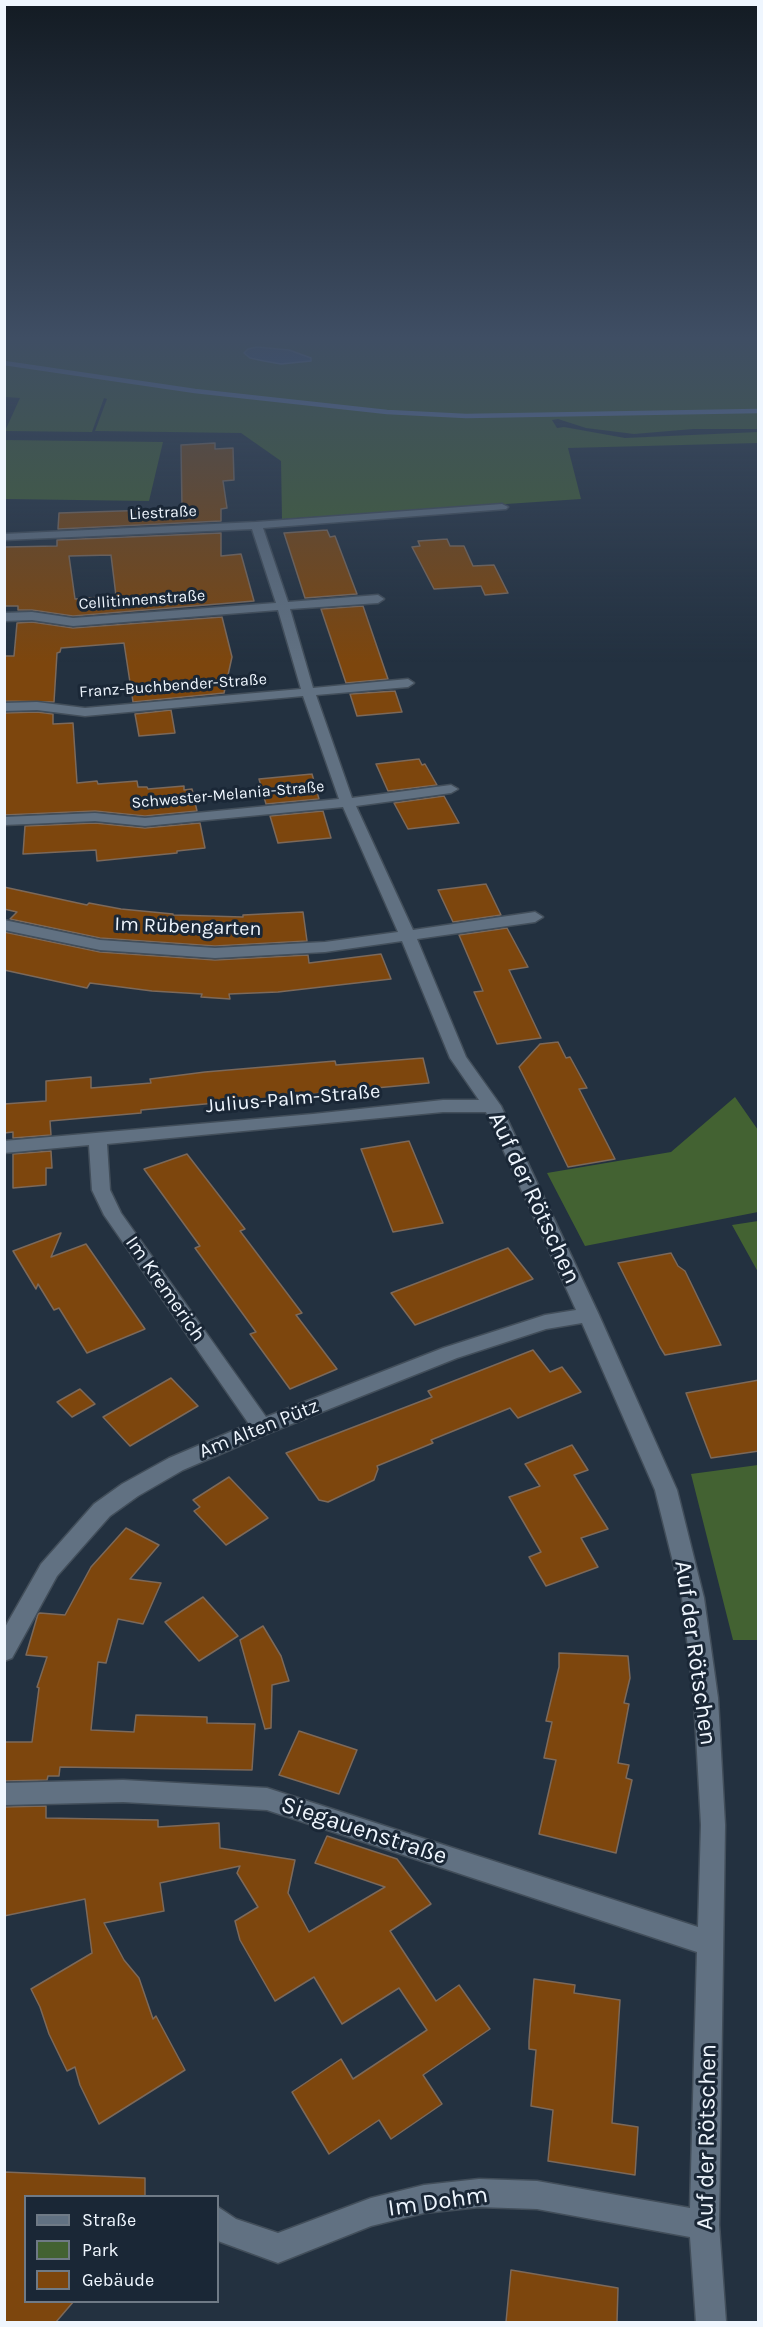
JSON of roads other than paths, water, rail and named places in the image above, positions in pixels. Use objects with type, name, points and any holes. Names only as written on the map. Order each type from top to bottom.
[{"type":"street","name":"Liestraße","points":[[4,537],[256,525],[502,507]]},
{"type":"street","name":"Auf der Rötschen","points":[[256,525],[283,606],[308,693],[348,802],[458,1058],[492,1106],[589,1315],[666,1491],[693,1598],[706,1698],[712,1814],[704,2225],[711,2322]]},
{"type":"street","points":[[283,606],[378,599]]},
{"type":"street","name":"Cellitinnenstraße","points":[[4,617],[32,616],[73,622],[283,606]]},
{"type":"street","points":[[308,693],[408,683]]},
{"type":"street","name":"Franz-Buchbender-Straße","points":[[4,708],[38,706],[85,712],[308,693]]},
{"type":"street","points":[[348,802],[451,789]]},
{"type":"street","name":"Schwester-Melania-Straße","points":[[4,821],[95,817],[145,822],[348,802]]},
{"type":"street","points":[[407,935],[535,917]]},
{"type":"street","name":"Im Rübengarten","points":[[4,925],[100,945],[215,953],[325,947],[407,935]]},
{"type":"street","name":"Julius-Palm-Straße","points":[[4,1147],[313,1120],[443,1106],[492,1106]]},
{"type":"street","name":"Im Kremerich","points":[[98,1139],[101,1190],[113,1215],[262,1427]]},
{"type":"street","name":"Am Alten Pütz","points":[[4,1651],[50,1570],[102,1510],[130,1490],[176,1464],[262,1427],[450,1353],[545,1322],[589,1315]]},
{"type":"street","name":"Siegauenstraße","points":[[4,1794],[123,1791],[267,1799],[711,1944]]},
{"type":"street","name":"Im Dohm","points":[[219,2223],[227,2230],[278,2248],[371,2212],[424,2199],[479,2193],[537,2195],[704,2225]]}]
